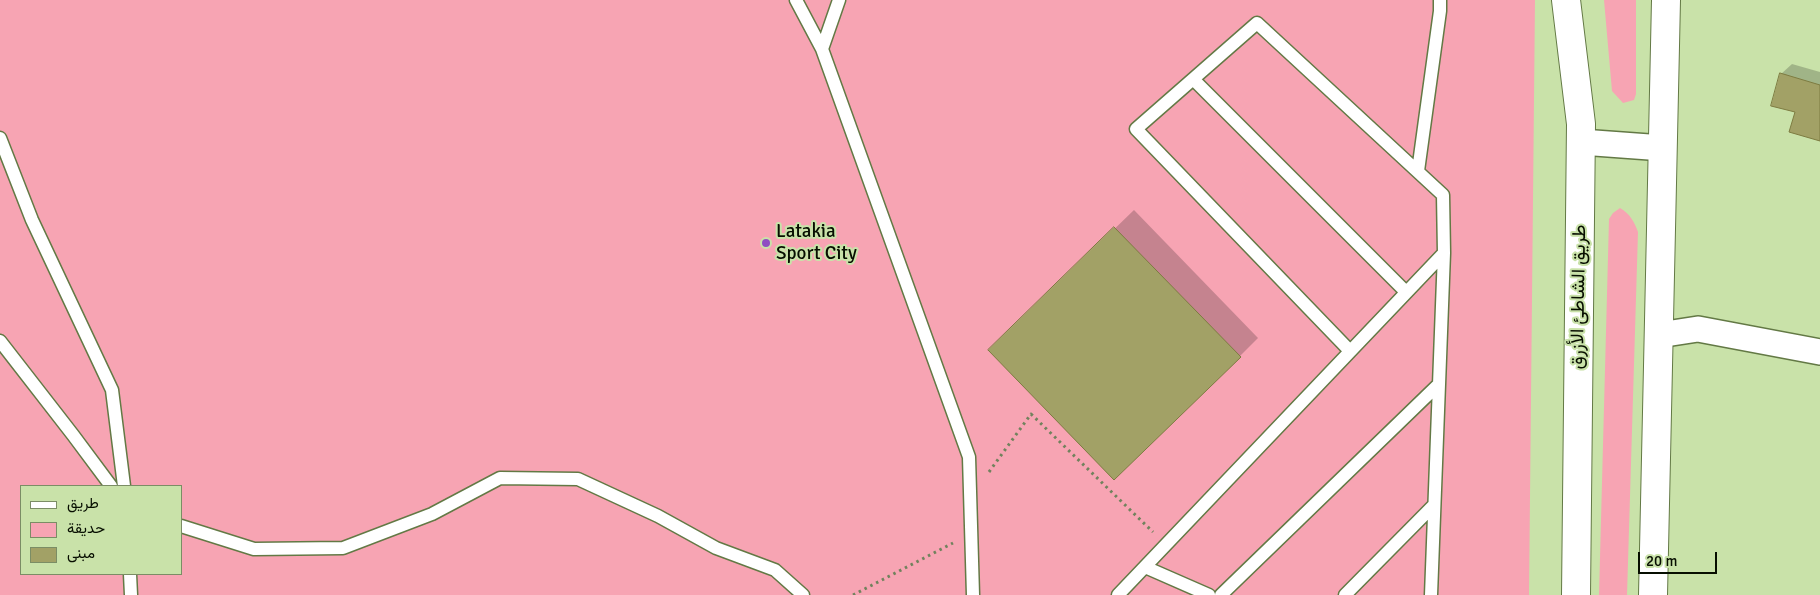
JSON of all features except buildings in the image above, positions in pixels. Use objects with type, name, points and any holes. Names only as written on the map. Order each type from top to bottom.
[{"type":"main road","name":"طريق الشاطئ الأزرق","points":[[1566,0],[1581,124],[1576,595]]},
{"type":"main road","points":[[1653,595],[1666,0]]},
{"type":"street","points":[[1581,142],[1663,148]]},
{"type":"street","points":[[1659,335],[1698,330],[1820,352]]},
{"type":"lane","points":[[796,0],[822,49],[969,457],[973,595]]},
{"type":"lane","points":[[822,49],[839,0]]},
{"type":"lane","points":[[1418,171],[1440,0]]},
{"type":"lane","points":[[1350,351],[1136,129],[1257,23],[1444,195],[1444,253],[1430,595]]},
{"type":"lane","points":[[1193,79],[1406,292]]},
{"type":"lane","points":[[0,138],[32,220],[112,390],[124,485]]},
{"type":"lane","points":[[1118,595],[1444,253]]},
{"type":"lane","points":[[0,341],[110,485]]},
{"type":"lane","points":[[1221,595],[1439,384]]},
{"type":"lane","points":[[182,526],[254,549],[343,548],[432,514],[500,478],[578,480],[658,516],[716,548],[775,570],[803,595]]},
{"type":"lane","points":[[1345,595],[1434,505]]},
{"type":"lane","points":[[1144,567],[1209,595]]},
{"type":"lane","points":[[130,575],[130,595]]},
{"type":"path","points":[[970,498],[1031,414],[1166,545]]},
{"type":"path","points":[[853,595],[971,533]]},
{"type":"green space","name":"Latakia Sport City","points":[[0,0],[1535,0],[1529,595],[0,595]]},
{"type":"green space","points":[[1604,0],[1636,0],[1636,94],[1634,100],[1623,103],[1612,91]]},
{"type":"green space","points":[[1620,208],[1631,218],[1638,232],[1627,595],[1599,595],[1609,219]]},
{"type":"place","name":"Latakia Sport City","points":[[766,243]]}]
